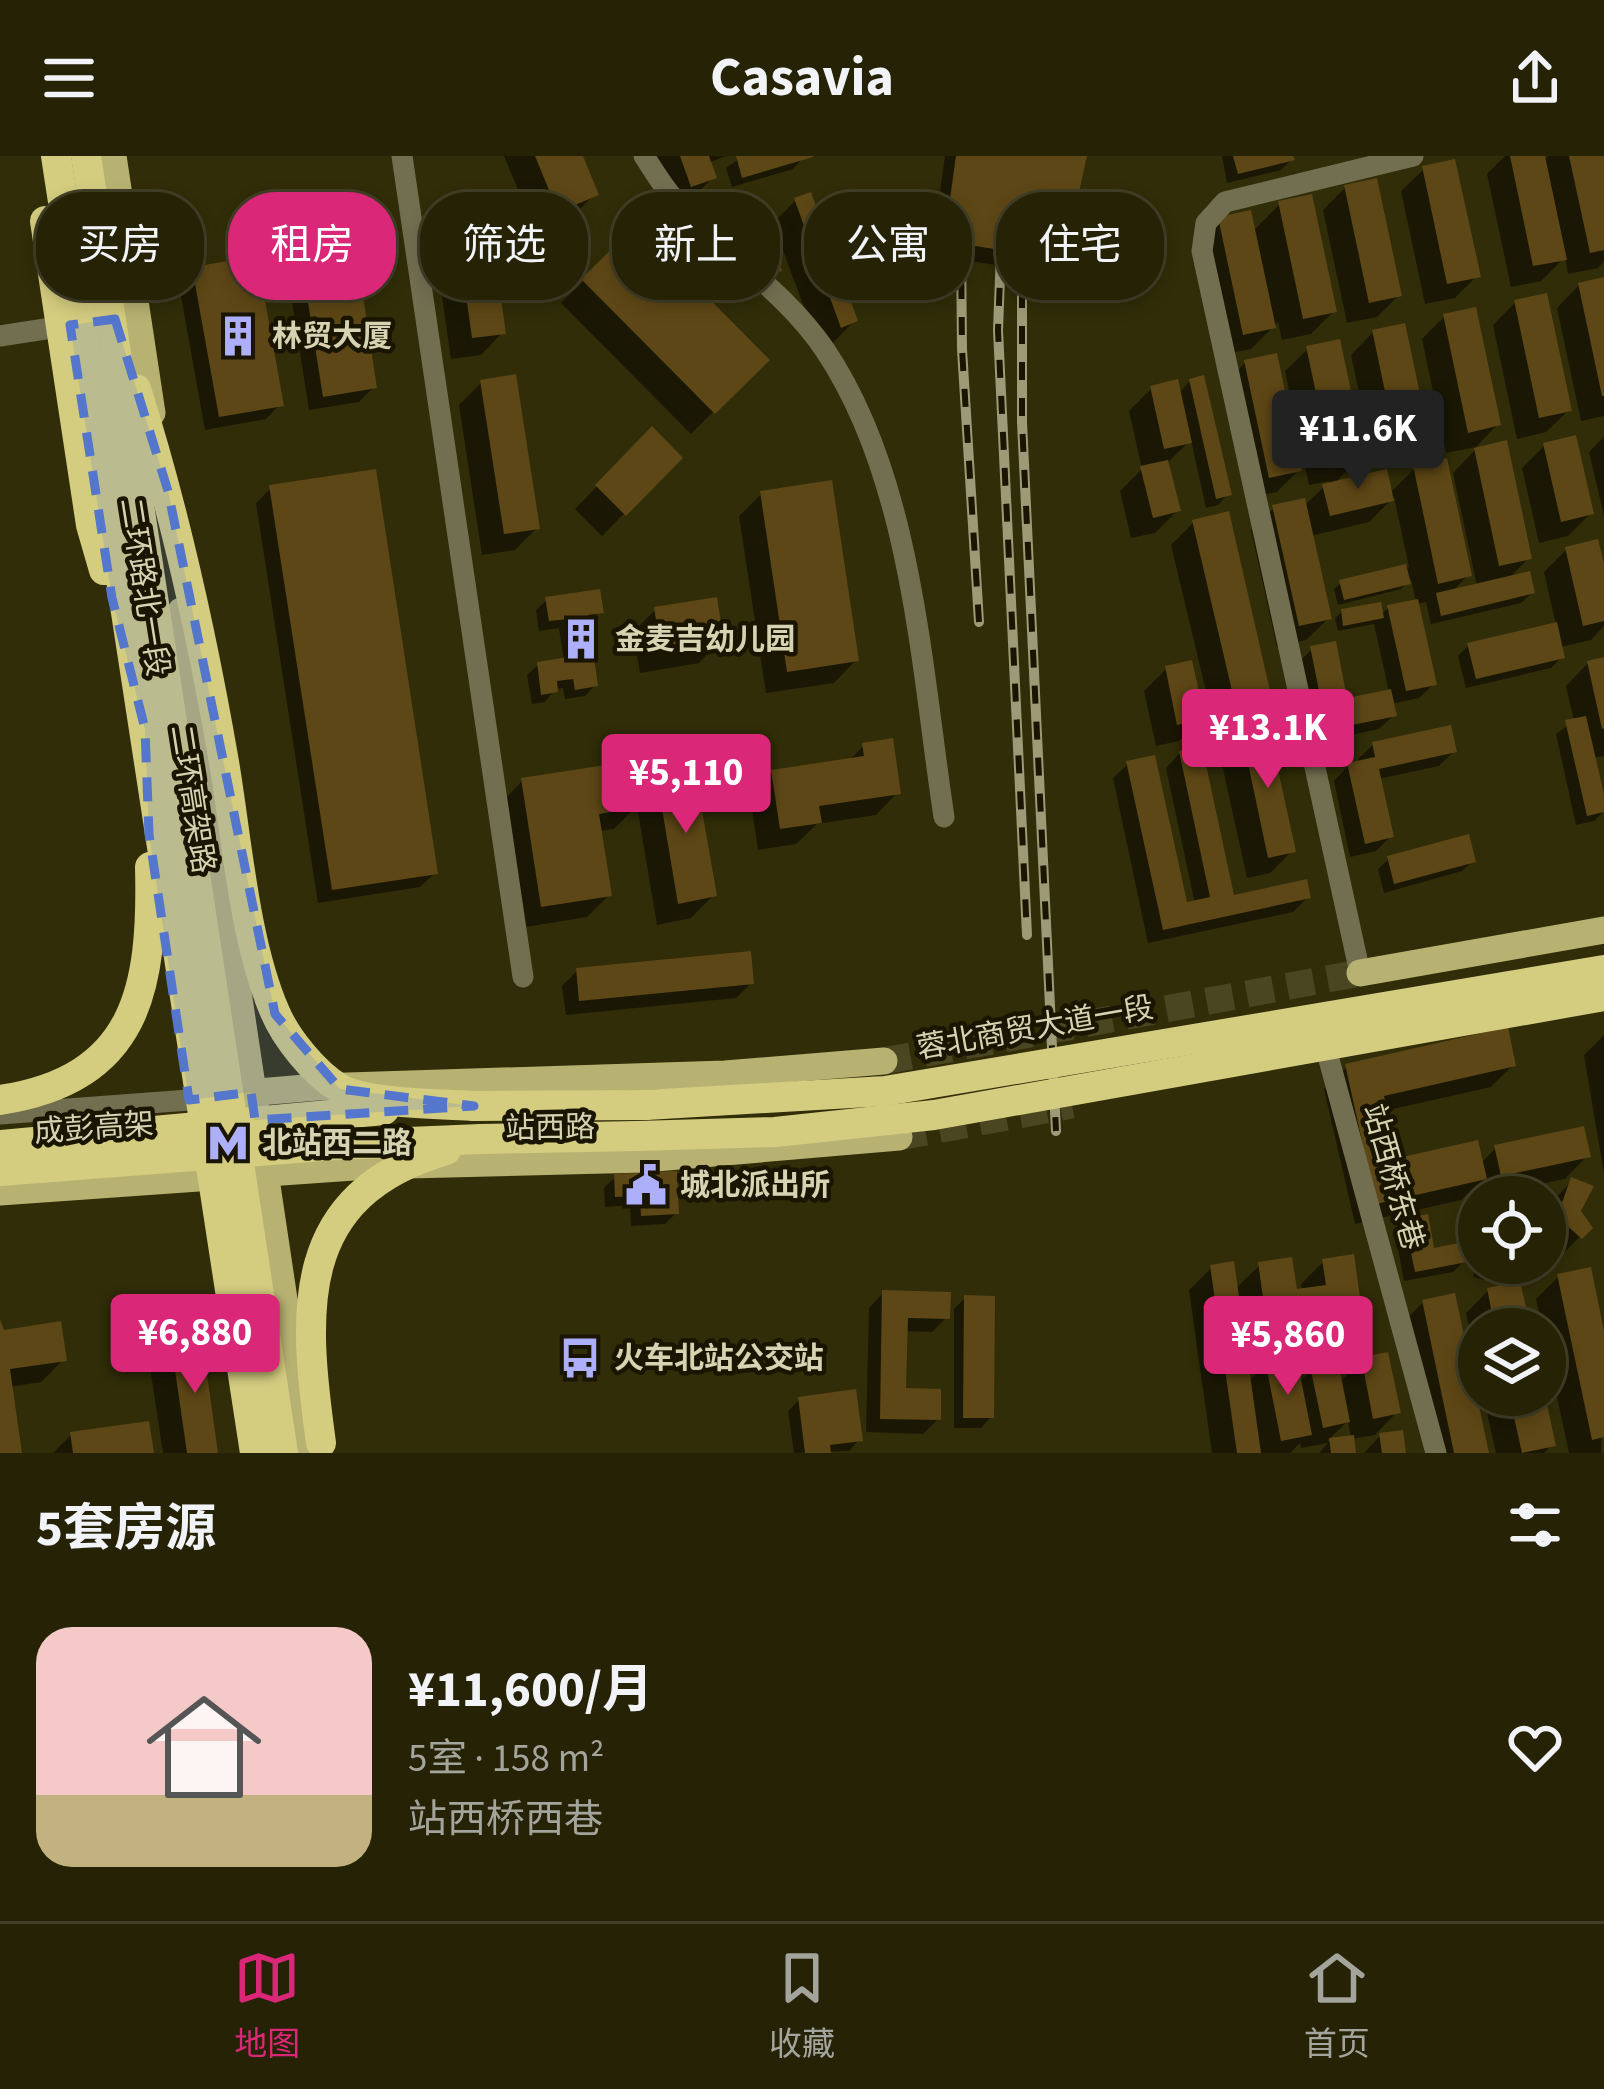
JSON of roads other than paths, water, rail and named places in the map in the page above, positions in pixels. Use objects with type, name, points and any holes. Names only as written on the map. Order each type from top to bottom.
[{"type":"highway","points":[[35,156],[91,525],[140,692]]},
{"type":"highway","name":"二环高架路","points":[[56,156],[255,1453]]},
{"type":"highway","name":"二环高架路","points":[[86,156],[91,192]]},
{"type":"highway","points":[[97,156],[99,192]]},
{"type":"highway","name":"二环高架路","points":[[107,300],[283,1453]]},
{"type":"highway","points":[[109,300],[168,491],[194,596],[256,950],[275,1014],[305,1056],[340,1089],[382,1099],[474,1106]]},
{"type":"highway","points":[[0,1100],[54,1088],[96,1066],[128,1023],[147,972],[151,905],[146,729]]},
{"type":"highway","name":"蓉北商贸大道一段","points":[[474,1106],[646,1106],[885,1091],[975,1072],[1604,970]]},
{"type":"highway","points":[[322,1453],[311,1369],[309,1304],[322,1247],[347,1209],[390,1174],[428,1155],[481,1139],[776,1132],[934,1115],[1604,1000]]},
{"type":"highway","name":"成彭高架","points":[[0,1145],[341,1112],[474,1106]]},
{"type":"highway","name":"成彭高架","points":[[0,1171],[336,1145],[481,1139]]},
{"type":"highway","points":[[0,1188],[57,1166]]},
{"type":"main road","name":"二环路北一段","points":[[45,156],[243,1453]]},
{"type":"main road","name":"二环路北一段","points":[[113,156],[262,1172],[308,1453]]},
{"type":"main road","points":[[1360,973],[1604,930]]},
{"type":"main road","points":[[1328,1056],[1604,1000]]},
{"type":"main road","name":"站西路","points":[[189,1100],[251,1092],[725,1074],[884,1060]]},
{"type":"main road","name":"站西路","points":[[201,1175],[644,1159],[899,1137]]},
{"type":"main road","points":[[0,1188],[201,1175]]},
{"type":"street","points":[[402,156],[523,977]]},
{"type":"street","points":[[644,156],[670,194],[793,309],[826,351],[868,430],[904,557],[944,817]]},
{"type":"street","points":[[1360,973],[1202,251],[1205,223],[1225,202],[1412,156]]},
{"type":"street","points":[[0,336],[137,315]]},
{"type":"street","name":"站西桥东巷","points":[[1328,1056],[1436,1453]]},
{"type":"street","points":[[0,1114],[189,1100]]},
{"type":"tunnel","points":[[884,1061],[1360,973]]},
{"type":"tunnel","points":[[899,1137],[1072,1105]]},
{"type":"railway","points":[[962,300],[979,622]]},
{"type":"railway","points":[[999,300],[1027,935]]},
{"type":"railway","points":[[1022,300],[1022,422],[1056,1131]]},
{"type":"place","name":"林贸大厦","points":[[238,336]]},
{"type":"place","name":"金麦吉幼儿园","points":[[581,639]]},
{"type":"place","name":"北站西二路","points":[[228,1143]]},
{"type":"place","name":"城北派出所","points":[[646,1185]]},
{"type":"place","name":"火车北站公交站","points":[[580,1358]]}]
